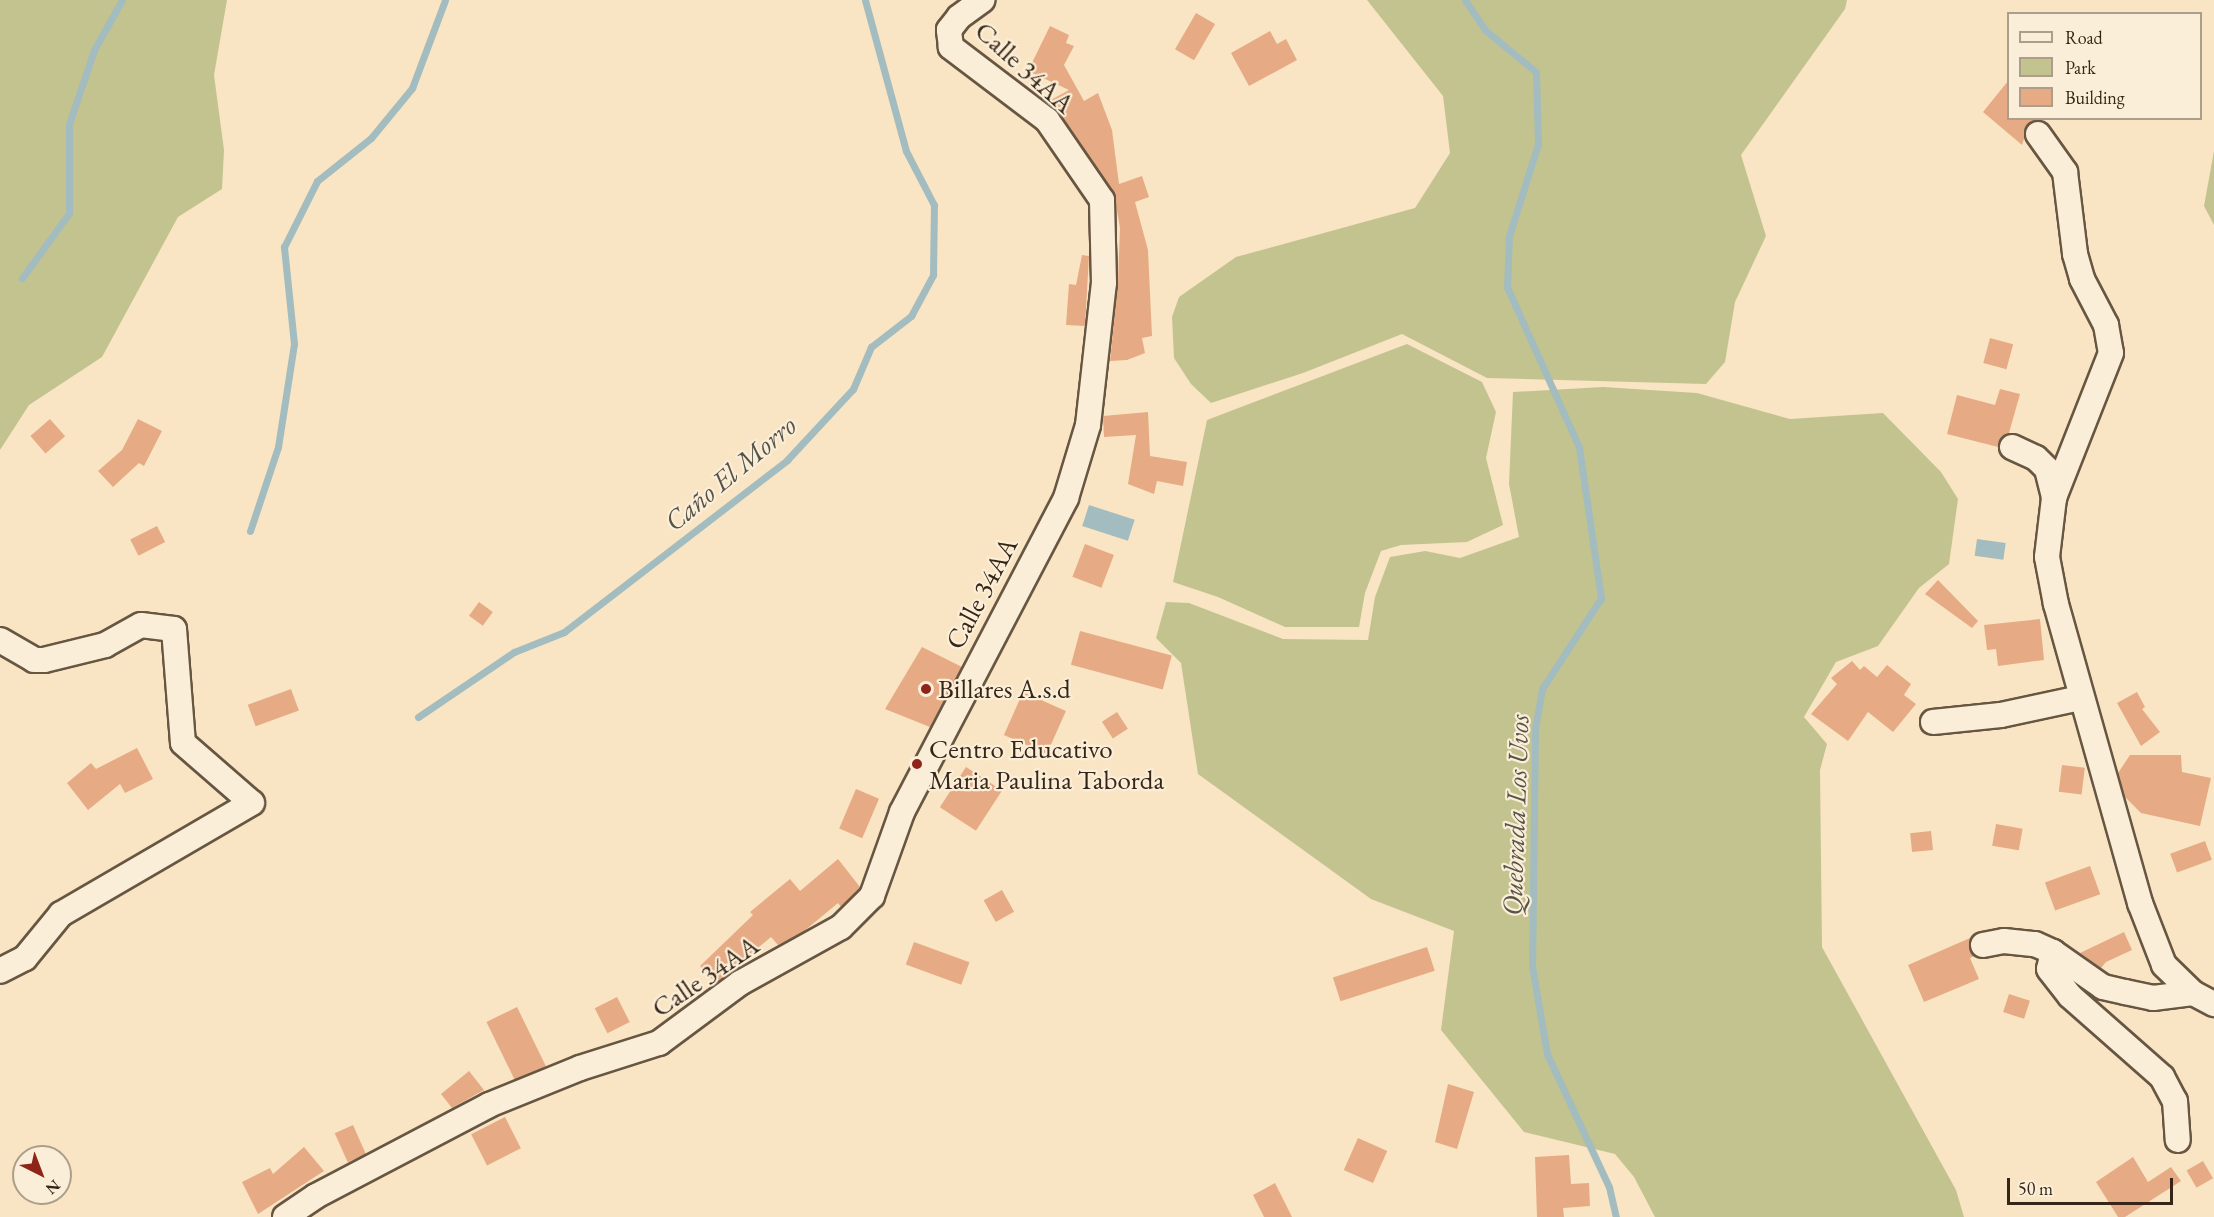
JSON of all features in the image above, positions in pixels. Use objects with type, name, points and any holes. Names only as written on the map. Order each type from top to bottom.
[{"type":"street","name":"Calle 34AA","points":[[285,1217],[362,1170],[489,1105],[580,1068],[659,1043],[740,983],[841,927],[872,896],[902,812],[1066,498],[1088,425],[1104,283],[1102,200],[1047,120],[951,46],[950,30],[959,17],[982,0]]},
{"type":"street","points":[[2038,134],[2065,172],[2080,271],[2106,325],[2111,352],[2054,498],[2047,556],[2080,698],[2140,903],[2164,964],[2193,993],[2214,1004]]},
{"type":"street","points":[[2012,447],[2036,458],[2047,470],[2054,498]]},
{"type":"street","points":[[0,640],[34,660],[44,660],[105,645],[141,625],[174,629],[183,743],[252,803],[61,914],[25,958],[0,971]]},
{"type":"street","points":[[1933,722],[2001,715],[2080,698]]},
{"type":"street","points":[[1983,945],[2004,941],[2035,944],[2053,952],[2103,987],[2153,998],[2193,993]]},
{"type":"street","points":[[2053,952],[2049,969],[2070,996],[2162,1077],[2175,1101],[2178,1140]]},
{"type":"green space","points":[[0,0],[227,0],[214,75],[224,150],[222,189],[178,217],[102,357],[29,405],[0,450]]},
{"type":"green space","points":[[1367,0],[1847,0],[1845,9],[1741,155],[1766,236],[1735,302],[1725,362],[1706,384],[1487,378],[1402,334],[1303,373],[1211,403],[1191,384],[1174,358],[1172,317],[1179,297],[1236,257],[1415,208],[1450,153],[1443,96]]},
{"type":"green space","points":[[2214,151],[2214,225],[2204,206]]},
{"type":"green space","points":[[1407,344],[1482,382],[1496,412],[1486,458],[1503,525],[1467,542],[1401,545],[1381,551],[1365,593],[1359,627],[1285,627],[1218,597],[1173,582],[1207,420]]},
{"type":"green space","points":[[1603,387],[1697,393],[1790,419],[1883,413],[1941,472],[1958,499],[1949,564],[1919,588],[1878,646],[1836,662],[1804,717],[1827,744],[1820,770],[1822,947],[1956,1190],[1964,1217],[1655,1217],[1634,1177],[1615,1154],[1524,1132],[1441,1030],[1454,931],[1371,899],[1198,774],[1181,663],[1156,638],[1166,602],[1189,603],[1283,639],[1368,640],[1375,597],[1390,557],[1425,551],[1460,558],[1519,537],[1509,484],[1513,392]]},
{"type":"water","points":[[1089,505],[1135,520],[1128,541],[1082,526]]},
{"type":"water","points":[[1977,539],[2006,543],[2003,560],[1975,556]]},
{"type":"building","points":[[1196,13],[1215,24],[1194,60],[1175,49]]},
{"type":"building","points":[[1050,26],[1069,35],[1066,43],[1074,46],[1064,65],[1084,101],[1098,93],[1112,130],[1119,184],[1142,176],[1149,197],[1135,202],[1148,250],[1152,336],[1142,338],[1145,353],[1127,360],[1110,361],[1118,283],[1120,228],[1114,193],[1049,101],[1069,90],[1028,71]]},
{"type":"building","points":[[1270,31],[1277,44],[1286,39],[1297,60],[1249,86],[1231,53]]},
{"type":"building","points":[[2007,82],[2007,120],[2039,120],[2029,123],[2022,145],[1983,112]]},
{"type":"building","points":[[1082,255],[1089,256],[1085,326],[1066,325],[1069,284],[1076,285]]},
{"type":"building","points":[[1990,338],[2013,344],[2006,369],[1983,363]]},
{"type":"building","points":[[2000,389],[2020,394],[2009,433],[1999,441],[1998,447],[1947,434],[1957,395],[1995,405]]},
{"type":"building","points":[[1148,412],[1150,456],[1187,462],[1183,486],[1157,481],[1154,494],[1128,484],[1136,435],[1104,437],[1103,416]]},
{"type":"building","points":[[50,419],[65,436],[45,453],[30,436]]},
{"type":"building","points":[[138,419],[162,431],[144,466],[139,463],[113,487],[98,471],[122,450]]},
{"type":"building","points":[[157,526],[165,542],[138,556],[130,540]]},
{"type":"building","points":[[1085,544],[1114,555],[1101,588],[1072,577]]},
{"type":"building","points":[[1938,580],[1978,621],[1972,628],[1925,594]]},
{"type":"building","points":[[479,602],[493,612],[483,626],[469,616]]},
{"type":"building","points":[[2040,619],[2044,660],[1998,666],[1996,649],[1987,650],[1984,625]]},
{"type":"building","points":[[1080,631],[1172,656],[1163,689],[1071,665]]},
{"type":"building","name":"Billares A.s.d","points":[[922,647],[962,667],[930,727],[885,709]]},
{"type":"building","points":[[1852,661],[1860,670],[1864,666],[1877,677],[1887,665],[1911,684],[1904,695],[1916,704],[1893,732],[1868,712],[1848,741],[1811,714],[1837,684],[1831,678]]},
{"type":"building","points":[[291,689],[299,711],[256,726],[248,705]]},
{"type":"building","points":[[1023,692],[1066,711],[1047,754],[1004,735]]},
{"type":"building","points":[[2137,692],[2145,707],[2142,709],[2160,732],[2141,746],[2117,703]]},
{"type":"building","points":[[1117,712],[1128,729],[1113,739],[1102,722]]},
{"type":"building","points":[[137,748],[153,779],[125,793],[120,784],[88,810],[67,783],[91,763],[96,769]]},
{"type":"building","points":[[2130,755],[2181,755],[2182,772],[2211,778],[2200,826],[2141,813],[2125,797],[2118,773]]},
{"type":"building","points":[[2062,765],[2085,768],[2082,795],[2059,792]]},
{"type":"building","points":[[966,767],[1002,790],[976,831],[940,807]]},
{"type":"building","points":[[856,789],[879,799],[862,838],[839,829]]},
{"type":"building","points":[[1996,824],[2023,829],[2019,850],[1992,846]]},
{"type":"building","points":[[1931,831],[1933,850],[1912,852],[1910,833]]},
{"type":"building","points":[[2205,841],[2212,860],[2177,872],[2170,854]]},
{"type":"building","points":[[838,859],[860,887],[841,907],[838,903],[803,932],[778,945],[771,937],[716,983],[700,966],[753,915],[750,912],[790,879],[800,891]]},
{"type":"building","points":[[2090,866],[2100,894],[2055,911],[2045,882]]},
{"type":"building","points":[[1002,890],[1014,912],[996,922],[984,900]]},
{"type":"building","points":[[2124,932],[2132,950],[2106,962],[2101,968],[2080,953]]},
{"type":"building","points":[[1970,938],[1969,948],[1974,956],[1970,958],[1979,979],[1924,1002],[1908,965]]},
{"type":"building","points":[[914,942],[969,962],[961,985],[906,965]]},
{"type":"building","points":[[1427,947],[1435,971],[1341,1001],[1333,978]]},
{"type":"building","points":[[2009,994],[2030,1001],[2024,1019],[2003,1012]]},
{"type":"building","points":[[617,997],[630,1022],[607,1033],[595,1008]]},
{"type":"building","points":[[517,1007],[546,1066],[515,1081],[486,1022]]},
{"type":"building","points":[[469,1071],[484,1090],[452,1108],[441,1094]]},
{"type":"building","points":[[1448,1084],[1474,1092],[1457,1149],[1435,1142]]},
{"type":"building","points":[[505,1117],[521,1148],[487,1165],[471,1134]]},
{"type":"building","points":[[353,1125],[366,1154],[348,1162],[335,1133]]},
{"type":"building","points":[[1358,1138],[1387,1151],[1373,1183],[1344,1170]]},
{"type":"building","points":[[304,1147],[324,1171],[258,1214],[242,1182],[270,1168],[273,1174]]},
{"type":"building","points":[[1569,1155],[1571,1184],[1589,1183],[1590,1206],[1563,1208],[1564,1217],[1537,1217],[1535,1157]]},
{"type":"building","points":[[2133,1157],[2148,1182],[2171,1167],[2181,1181],[2125,1217],[2118,1217],[2096,1182]]},
{"type":"building","points":[[2203,1161],[2213,1178],[2197,1188],[2187,1170]]},
{"type":"building","points":[[1275,1183],[1292,1217],[1264,1217],[1253,1195]]},
{"type":"waterway","points":[[22,278],[69,213],[69,124],[94,50],[122,0]]},
{"type":"waterway","points":[[250,531],[278,447],[294,344],[284,247],[317,181],[371,138],[412,88],[445,0]]},
{"type":"waterway","name":"Caño El Morro","points":[[418,717],[514,652],[564,632],[787,460],[853,389],[871,347],[911,316],[933,275],[934,205],[906,151],[865,0]]},
{"type":"waterway","name":"Quebrada Los Uvos","points":[[1465,0],[1485,30],[1536,72],[1538,144],[1509,236],[1507,287],[1579,447],[1601,598],[1542,689],[1535,728],[1532,966],[1547,1054],[1609,1187],[1616,1217]]},
{"type":"place","name":"Billares A.s.d","points":[[926,689]]},
{"type":"place","name":"Centro Educativo Maria Paulina Taborda","points":[[917,764]]}]
